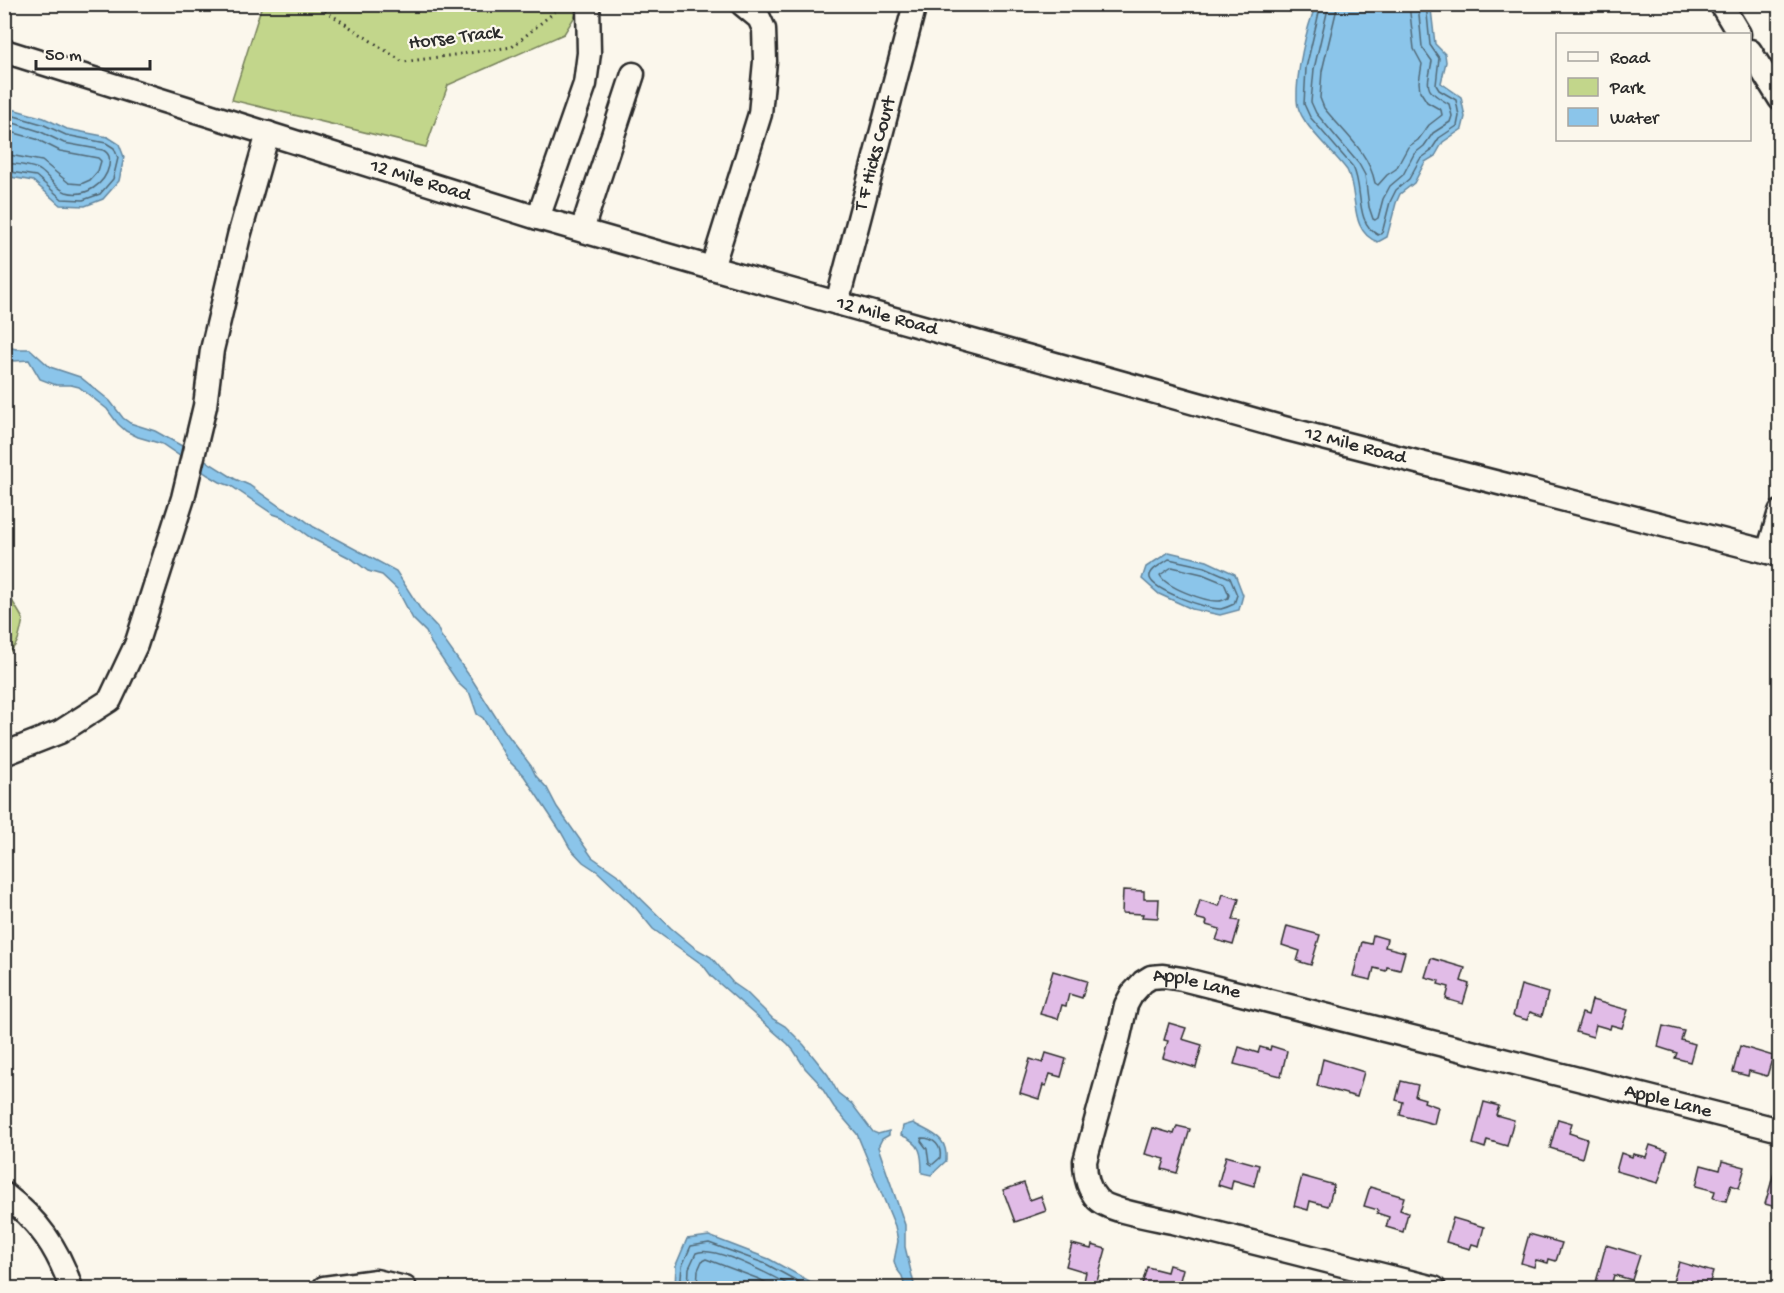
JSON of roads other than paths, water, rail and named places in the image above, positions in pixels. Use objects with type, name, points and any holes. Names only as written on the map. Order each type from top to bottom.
[{"type":"street","points":[[538,218],[585,84],[589,53],[588,4]]},
{"type":"street","points":[[712,268],[760,114],[765,61],[764,29],[759,18],[742,4]]},
{"type":"street","name":"T F Hicks Court","points":[[837,303],[915,4]]},
{"type":"street","points":[[1721,4],[1739,33]]},
{"type":"street","name":"12 Mile Road","points":[[4,51],[538,218],[712,268],[1284,429],[1774,554]]},
{"type":"street","points":[[1751,54],[1779,99]]},
{"type":"street","points":[[582,230],[633,74]]},
{"type":"street","points":[[4,754],[60,732],[110,700],[136,645],[183,498],[205,406],[217,327],[239,236],[268,133]]},
{"type":"street","points":[[1774,554],[1779,512]]},
{"type":"street","name":"Apple Lane","points":[[1434,1288],[1391,1283],[1175,1222],[1131,1213],[1098,1200],[1087,1182],[1085,1161],[1119,1036],[1125,1005],[1143,982],[1151,977],[1163,976],[1182,979],[1779,1130]]},
{"type":"street","points":[[4,1194],[38,1224],[54,1246],[65,1268],[71,1288]]},
{"type":"street","points":[[324,1288],[376,1281],[405,1288]]},
{"type":"water","points":[[1316,5],[1432,5],[1435,44],[1445,54],[1446,62],[1441,83],[1461,97],[1465,117],[1462,129],[1443,142],[1435,156],[1425,162],[1414,183],[1400,194],[1387,237],[1378,242],[1362,230],[1358,221],[1351,179],[1347,170],[1310,128],[1298,105],[1300,64],[1305,38]]},
{"type":"water","points":[[5,107],[44,118],[67,129],[108,137],[119,144],[124,157],[119,181],[103,199],[85,206],[60,205],[33,181],[5,176]]},
{"type":"water","points":[[4,346],[30,349],[50,367],[80,377],[110,401],[123,418],[130,423],[155,431],[200,456],[314,527],[396,571],[421,610],[437,627],[504,730],[547,788],[557,807],[592,857],[622,878],[671,928],[695,948],[711,957],[733,983],[746,992],[773,1019],[785,1026],[804,1045],[828,1075],[838,1093],[852,1104],[873,1132],[878,1134],[889,1131],[889,1135],[882,1139],[878,1147],[905,1225],[905,1247],[915,1288],[905,1288],[902,1276],[896,1268],[894,1261],[898,1241],[895,1226],[857,1134],[834,1107],[818,1082],[788,1044],[712,977],[703,965],[653,929],[635,907],[570,848],[524,776],[507,759],[483,718],[477,714],[470,694],[459,684],[426,632],[413,619],[397,589],[382,575],[368,571],[352,559],[311,538],[282,517],[273,514],[231,486],[208,475],[162,444],[126,431],[107,409],[79,387],[56,385],[40,379],[29,360],[5,359]]},
{"type":"water","points":[[1169,552],[1207,561],[1235,574],[1243,595],[1239,610],[1220,615],[1192,609],[1159,594],[1142,579],[1146,567]]},
{"type":"water","points":[[913,1123],[932,1133],[944,1146],[946,1161],[931,1175],[922,1173],[921,1154],[916,1145],[901,1135],[903,1126]]},
{"type":"water","points":[[709,1236],[769,1259],[822,1288],[675,1288],[676,1265],[687,1239]]}]
